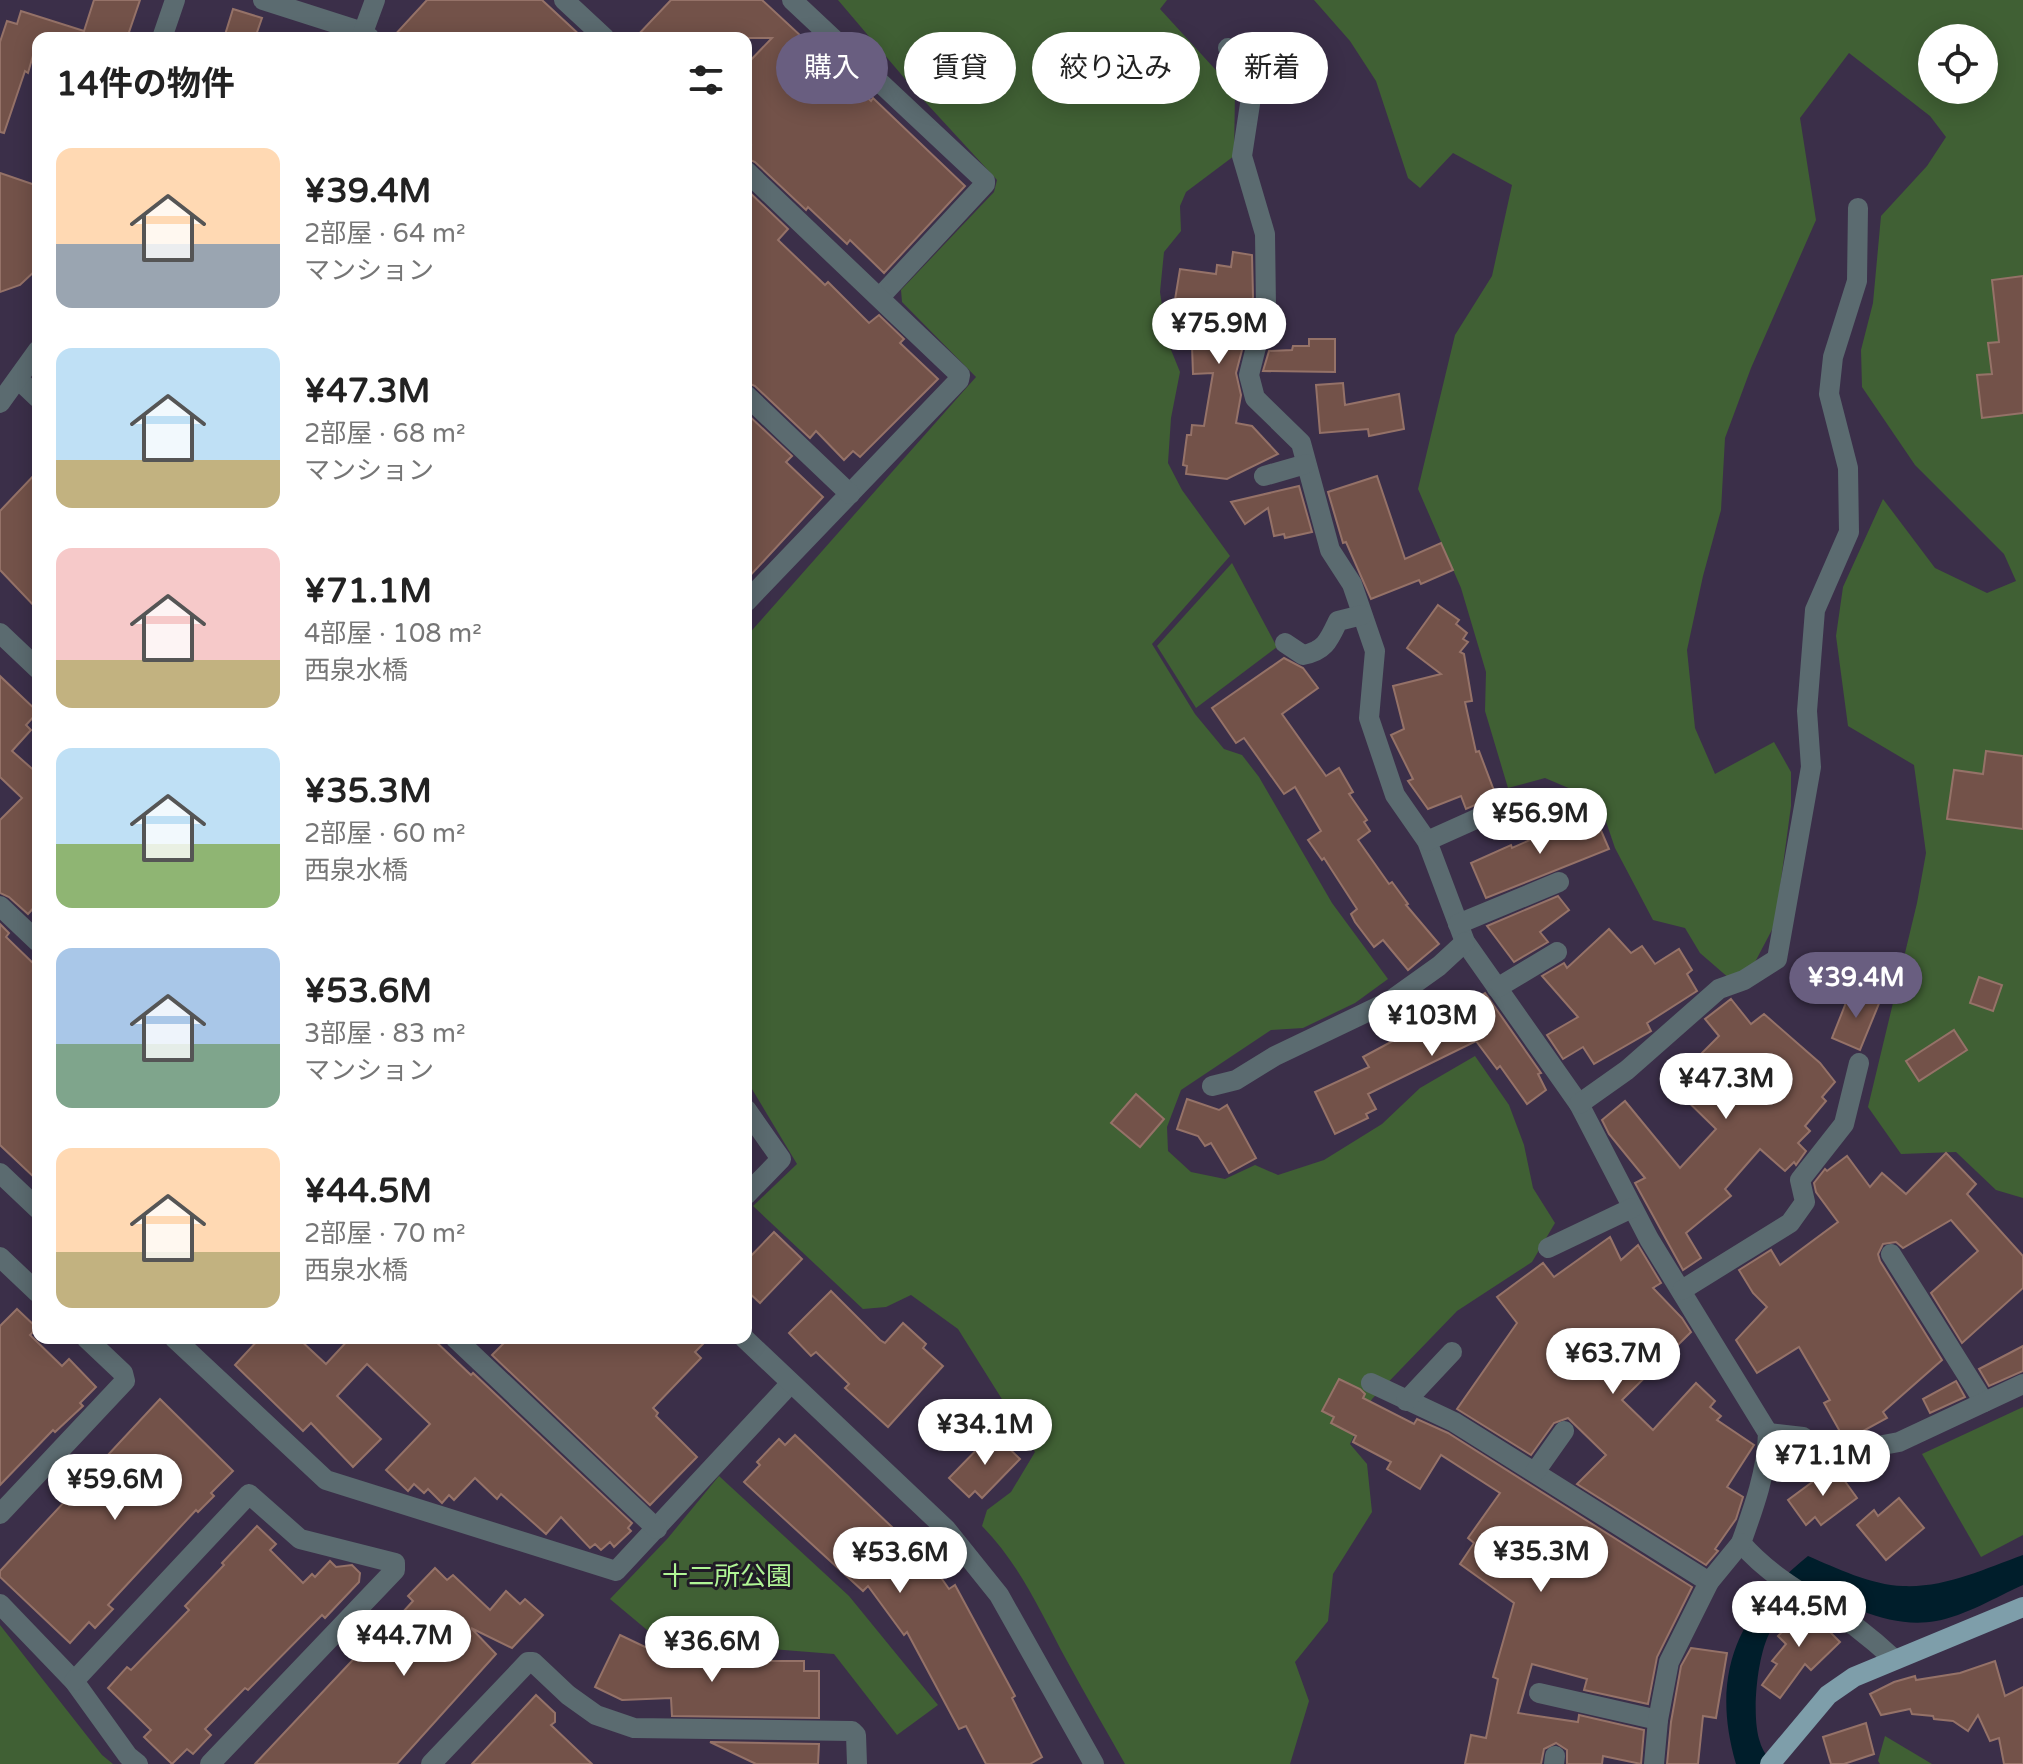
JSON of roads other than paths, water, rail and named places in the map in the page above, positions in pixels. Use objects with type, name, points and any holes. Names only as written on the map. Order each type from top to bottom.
[{"type":"main road","points":[[1774,1760],[1828,1695],[1854,1677],[2023,1607]]},
{"type":"street","points":[[164,32],[175,0]]},
{"type":"street","points":[[263,0],[353,32]]},
{"type":"street","points":[[365,32],[375,0]]},
{"type":"street","points":[[564,0],[599,32]]},
{"type":"street","points":[[792,0],[985,181],[880,297]]},
{"type":"street","points":[[1250,104],[1242,156],[1265,234],[1266,307],[1249,375],[1250,382],[1255,398],[1301,443],[1330,550],[1352,584],[1375,651],[1369,718],[1395,795],[1427,841],[1462,933],[1579,1104],[1632,1208],[1768,1433],[1758,1497],[1741,1543],[1709,1582],[1669,1662],[1658,1720],[1654,1764]]},
{"type":"street","points":[[752,177],[960,375],[959,380],[752,596]]},
{"type":"street","points":[[1579,1104],[1627,1070],[1719,989],[1744,980],[1777,959],[1811,767],[1808,724],[1815,610],[1849,532],[1848,468],[1829,394],[1833,357],[1857,281],[1858,208]]},
{"type":"street","points":[[0,403],[32,359]]},
{"type":"street","points":[[19,380],[32,392]]},
{"type":"street","points":[[752,401],[850,494]]},
{"type":"street","points":[[1264,476],[1306,464]]},
{"type":"street","points":[[1285,643],[1303,655],[1314,653],[1325,647],[1338,621],[1362,615]]},
{"type":"street","points":[[0,633],[32,663]]},
{"type":"street","points":[[1427,841],[1505,806]]},
{"type":"street","points":[[1212,1086],[1236,1080],[1275,1056],[1390,1001],[1439,966],[1462,933],[1559,882]]},
{"type":"street","points":[[0,906],[32,936]]},
{"type":"street","points":[[1497,988],[1557,952]]},
{"type":"street","points":[[1682,1290],[1790,1223],[1805,1202],[1800,1180],[1844,1124],[1859,1063]]},
{"type":"street","points":[[752,1118],[781,1159],[752,1189]]},
{"type":"street","points":[[0,1173],[32,1203]]},
{"type":"street","points":[[1548,1248],[1632,1208]]},
{"type":"street","points":[[1891,1254],[1984,1402]]},
{"type":"street","points":[[0,1257],[32,1287]]},
{"type":"street","points":[[0,1514],[125,1381],[123,1373],[92,1344]]},
{"type":"street","points":[[180,1344],[326,1480],[616,1571],[791,1383]]},
{"type":"street","points":[[461,1344],[657,1529]]},
{"type":"street","points":[[750,1344],[946,1529],[975,1562],[999,1595],[1094,1764]]},
{"type":"street","points":[[1406,1401],[1452,1352]]},
{"type":"street","points":[[1371,1383],[1454,1422],[1709,1582]]},
{"type":"street","points":[[1768,1433],[1803,1437],[1824,1451],[1899,1442],[2023,1384]]},
{"type":"street","points":[[1535,1472],[1564,1431]]},
{"type":"street","points":[[74,1681],[249,1494],[300,1539],[395,1563],[395,1570],[210,1764]]},
{"type":"street","points":[[1741,1543],[1776,1577],[1857,1628],[1894,1659]]},
{"type":"street","points":[[0,1604],[74,1681],[128,1756],[138,1764]]},
{"type":"street","points":[[431,1764],[528,1662],[533,1662],[568,1695],[596,1715],[634,1728],[852,1731],[856,1735],[857,1764]]},
{"type":"street","points":[[1539,1693],[1658,1720]]},
{"type":"water","points":[[2023,1555],[2023,1585],[1969,1611],[1936,1621],[1920,1623],[1887,1619],[1855,1608],[1811,1586],[1779,1619],[1770,1632],[1762,1656],[1757,1687],[1757,1731],[1772,1764],[1736,1764],[1726,1702],[1736,1648],[1747,1623],[1763,1600],[1808,1556],[1866,1579],[1891,1585],[1919,1586],[1949,1581]]},
{"type":"park label","name":"十二所公園","points":[[727,1576]]}]
